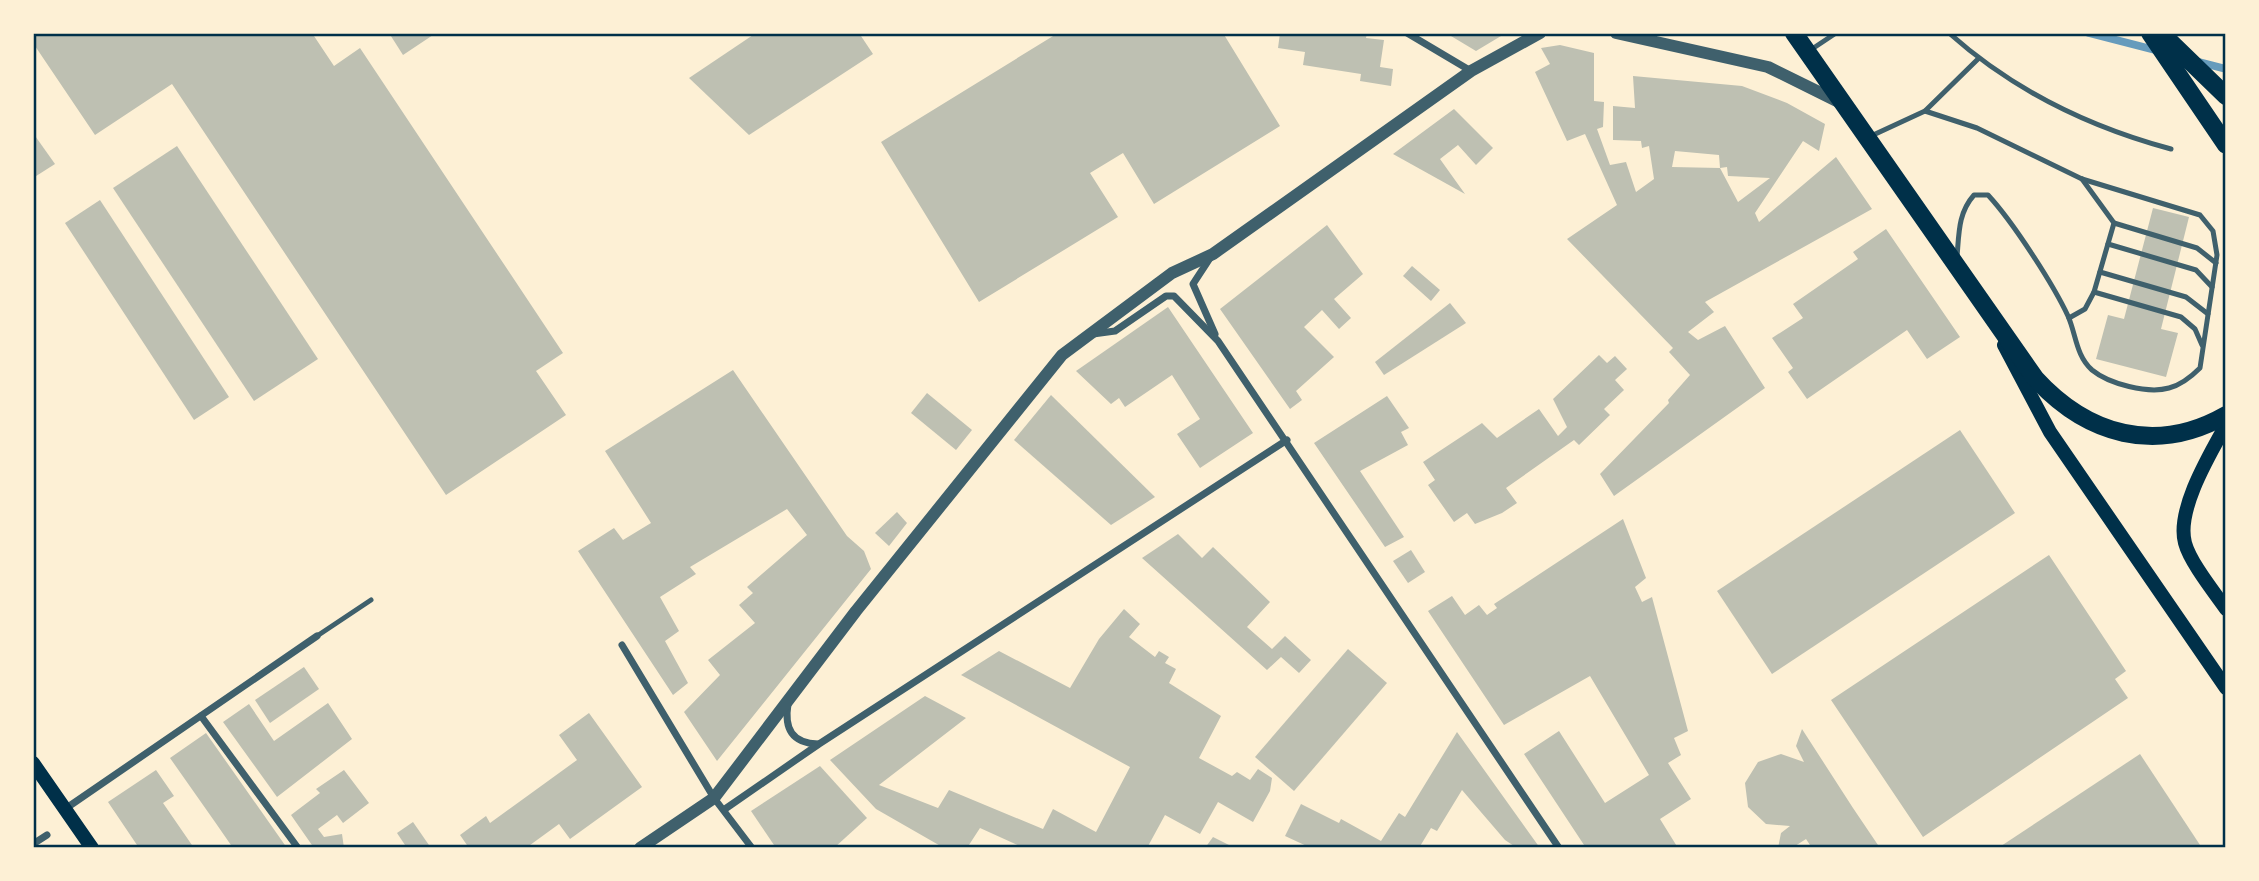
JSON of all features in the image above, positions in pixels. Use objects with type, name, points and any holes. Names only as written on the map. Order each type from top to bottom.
[{"type":"main road","points":[[1794,33],[2035,378],[2056,401],[2077,417],[2102,428],[2150,437],[2193,431],[2226,415]]},
{"type":"main road","points":[[2150,33],[2226,145]]},
{"type":"main road","points":[[2161,33],[2224,95]]},
{"type":"main road","points":[[2171,33],[2195,66]]},
{"type":"main road","points":[[1980,300],[2050,432],[2226,688]]},
{"type":"main road","points":[[2226,425],[2195,486],[2186,513],[2185,543],[2226,609]]},
{"type":"main road","points":[[33,763],[92,848]]},
{"type":"street","points":[[1407,33],[1472,71]]},
{"type":"street","points":[[640,848],[714,798],[856,611],[1062,355],[1172,273],[1213,254],[1472,71],[1540,33]]},
{"type":"street","points":[[1616,33],[1768,67],[1845,105]]},
{"type":"street","points":[[1213,254],[1195,276],[1193,284],[1218,341]]},
{"type":"street","points":[[1089,334],[1115,331],[1166,296],[1174,296],[1218,341],[1559,848]]},
{"type":"street","points":[[725,809],[819,744],[1287,440]]},
{"type":"street","points":[[65,809],[317,636]]},
{"type":"street","points":[[622,645],[714,798],[725,809],[752,848]]},
{"type":"street","points":[[788,702],[786,718],[794,738],[804,743],[819,744]]},
{"type":"street","points":[[201,716],[298,848]]},
{"type":"street","points":[[33,844],[47,835]]},
{"type":"lane","points":[[1807,52],[1836,33]]},
{"type":"lane","points":[[1949,33],[1978,59],[2063,111],[2128,137],[2171,149]]},
{"type":"lane","points":[[1868,138],[1925,111],[1978,59]]},
{"type":"lane","points":[[1925,111],[1977,128],[2082,179],[2200,215],[2213,231],[2216,263],[2200,368],[2189,379],[2168,388],[2148,389],[2118,382],[2092,370],[2077,349],[2069,318],[1999,207],[1988,195],[1974,195],[1960,219],[1956,265]]},
{"type":"lane","points":[[2082,179],[2114,223],[2197,248],[2216,263]]},
{"type":"lane","points":[[2069,318],[2085,309],[2094,292],[2114,223]]},
{"type":"lane","points":[[2108,244],[2196,270],[2212,287]]},
{"type":"lane","points":[[2100,272],[2186,297],[2208,314]]},
{"type":"lane","points":[[2094,292],[2181,317],[2195,329],[2203,346]]},
{"type":"lane","points":[[317,636],[371,600]]},
{"type":"building","points":[[33,33],[312,33],[334,66],[360,48],[563,353],[536,371],[566,415],[446,495],[172,84],[95,135],[33,43]]},
{"type":"building","points":[[389,33],[436,33],[403,55]]},
{"type":"building","points":[[756,33],[859,33],[873,54],[749,135],[689,78]]},
{"type":"building","points":[[1058,33],[1223,33],[1280,126],[1154,204],[1123,153],[1090,173],[1118,217],[979,302],[881,142]]},
{"type":"building","points":[[1280,33],[1367,33],[1366,38],[1384,40],[1380,67],[1393,69],[1391,86],[1360,81],[1361,74],[1303,65],[1305,52],[1278,48]]},
{"type":"building","points":[[1446,33],[1506,33],[1476,51]]},
{"type":"building","points":[[1560,45],[1594,53],[1594,101],[1604,102],[1603,127],[1597,129],[1610,165],[1626,162],[1636,192],[1654,179],[1649,146],[1642,148],[1641,141],[1613,140],[1613,106],[1635,108],[1633,76],[1742,86],[1787,103],[1825,124],[1819,151],[1803,141],[1755,213],[1759,222],[1836,157],[1872,209],[1705,302],[1714,312],[1688,332],[1698,340],[1725,326],[1765,388],[1614,496],[1600,474],[1669,403],[1668,400],[1690,375],[1669,352],[1673,348],[1567,239],[1617,205],[1585,134],[1567,141],[1535,72],[1550,64],[1541,48]],"holes":[[[1675,151],[1719,155],[1720,168],[1672,167]],[[1727,167],[1728,176],[1770,178],[1738,202],[1720,168]]]},
{"type":"building","points":[[1454,109],[1493,148],[1476,165],[1458,145],[1440,159],[1465,194],[1393,154]]},
{"type":"building","points":[[33,133],[55,164],[33,178]]},
{"type":"building","points":[[177,146],[318,359],[254,401],[113,188]]},
{"type":"building","points":[[100,200],[229,397],[194,420],[65,223]]},
{"type":"building","points":[[2153,208],[2189,217],[2161,329],[2178,333],[2166,377],[2096,359],[2108,315],[2124,319]]},
{"type":"building","points":[[1327,225],[1363,274],[1334,299],[1351,318],[1339,329],[1322,310],[1304,327],[1334,357],[1296,391],[1302,400],[1290,409],[1220,309]]},
{"type":"building","points":[[1886,229],[1960,337],[1927,359],[1907,330],[1807,399],[1788,372],[1793,368],[1772,338],[1803,318],[1793,304],[1858,259],[1853,252]]},
{"type":"building","points":[[1412,266],[1440,290],[1431,301],[1403,276]]},
{"type":"building","points":[[1450,303],[1466,323],[1384,375],[1375,362]]},
{"type":"building","points":[[1168,307],[1253,433],[1200,468],[1177,434],[1200,419],[1172,375],[1125,407],[1119,398],[1111,404],[1076,371]]},
{"type":"building","points":[[1599,355],[1607,363],[1615,356],[1627,369],[1615,380],[1624,390],[1604,409],[1610,415],[1579,445],[1574,440],[1506,488],[1517,503],[1502,513],[1475,524],[1467,513],[1454,522],[1428,485],[1435,480],[1423,462],[1482,423],[1497,438],[1539,409],[1558,436],[1567,427],[1553,399]]},
{"type":"building","points":[[733,370],[847,536],[864,551],[871,569],[717,761],[684,712],[720,675],[708,660],[755,623],[739,605],[753,593],[747,587],[807,535],[787,509],[690,567],[696,574],[660,597],[679,631],[665,641],[688,683],[673,695],[578,551],[614,528],[623,540],[651,523],[605,451]]},
{"type":"building","points":[[927,393],[972,430],[956,450],[911,413]]},
{"type":"building","points":[[1051,395],[1155,497],[1111,525],[1014,440]]},
{"type":"building","points":[[1387,396],[1409,428],[1401,432],[1408,445],[1360,471],[1404,537],[1385,547],[1314,443]]},
{"type":"building","points":[[1960,430],[2015,513],[1772,674],[1717,591]]},
{"type":"building","points":[[897,512],[907,523],[889,546],[875,533]]},
{"type":"building","points":[[1623,519],[1646,578],[1635,587],[1642,602],[1652,597],[1688,731],[1674,738],[1681,755],[1668,763],[1691,799],[1660,819],[1678,848],[1586,848],[1524,754],[1559,731],[1605,803],[1649,775],[1590,676],[1504,725],[1428,611],[1452,596],[1465,615],[1479,605],[1487,615],[1497,608],[1494,604]]},
{"type":"building","points":[[1178,534],[1202,558],[1213,547],[1270,602],[1247,627],[1272,649],[1285,636],[1311,660],[1299,673],[1281,657],[1267,670],[1142,558]]},
{"type":"building","points":[[1411,550],[1425,572],[1408,583],[1393,561]]},
{"type":"building","points":[[2049,555],[2126,671],[2115,679],[2128,698],[1923,837],[1831,700]]},
{"type":"building","points":[[1124,609],[1140,624],[1129,637],[1155,657],[1159,651],[1169,657],[1165,663],[1176,669],[1169,683],[1221,716],[1199,758],[1232,776],[1237,772],[1250,780],[1258,769],[1272,778],[1270,791],[1253,822],[1218,802],[1200,834],[1165,815],[1147,848],[1024,848],[980,828],[967,848],[944,848],[876,809],[830,760],[925,696],[966,718],[879,785],[938,808],[949,790],[1043,829],[1053,809],[1096,832],[1130,767],[961,675],[999,651],[1070,688],[1099,639]]},
{"type":"building","points":[[1348,649],[1387,683],[1294,791],[1255,757]]},
{"type":"building","points":[[304,667],[319,689],[270,723],[255,700]]},
{"type":"building","points":[[328,703],[352,739],[277,797],[223,722],[249,704],[274,741]]},
{"type":"building","points":[[589,713],[642,787],[570,839],[559,824],[526,848],[469,848],[460,835],[486,816],[490,823],[577,760],[559,735]]},
{"type":"building","points":[[1802,729],[1880,848],[1812,848],[1806,839],[1792,848],[1778,848],[1781,833],[1790,826],[1766,824],[1748,807],[1745,783],[1758,762],[1781,754],[1804,762],[1796,746]]},
{"type":"building","points":[[1457,732],[1540,848],[1517,848],[1505,840],[1462,790],[1437,831],[1431,828],[1419,848],[1311,848],[1285,836],[1301,804],[1339,823],[1341,819],[1381,841],[1399,813],[1405,817]]},
{"type":"building","points":[[206,733],[287,848],[233,848],[170,758]]},
{"type":"building","points":[[2140,754],[2202,848],[1998,848]]},
{"type":"building","points":[[820,766],[867,818],[834,848],[776,848],[751,811]]},
{"type":"building","points":[[156,770],[174,796],[163,803],[194,848],[139,848],[108,802]]},
{"type":"building","points":[[344,770],[369,803],[343,823],[337,815],[318,829],[324,837],[342,834],[344,848],[314,848],[291,815],[320,793],[316,789]]},
{"type":"building","points":[[413,822],[431,848],[407,848],[397,833]]},
{"type":"building","points":[[1213,837],[1235,848],[1205,848]]},
{"type":"waterway","points":[[2089,33],[2159,51]]},
{"type":"waterway","points":[[2195,61],[2226,69]]}]
